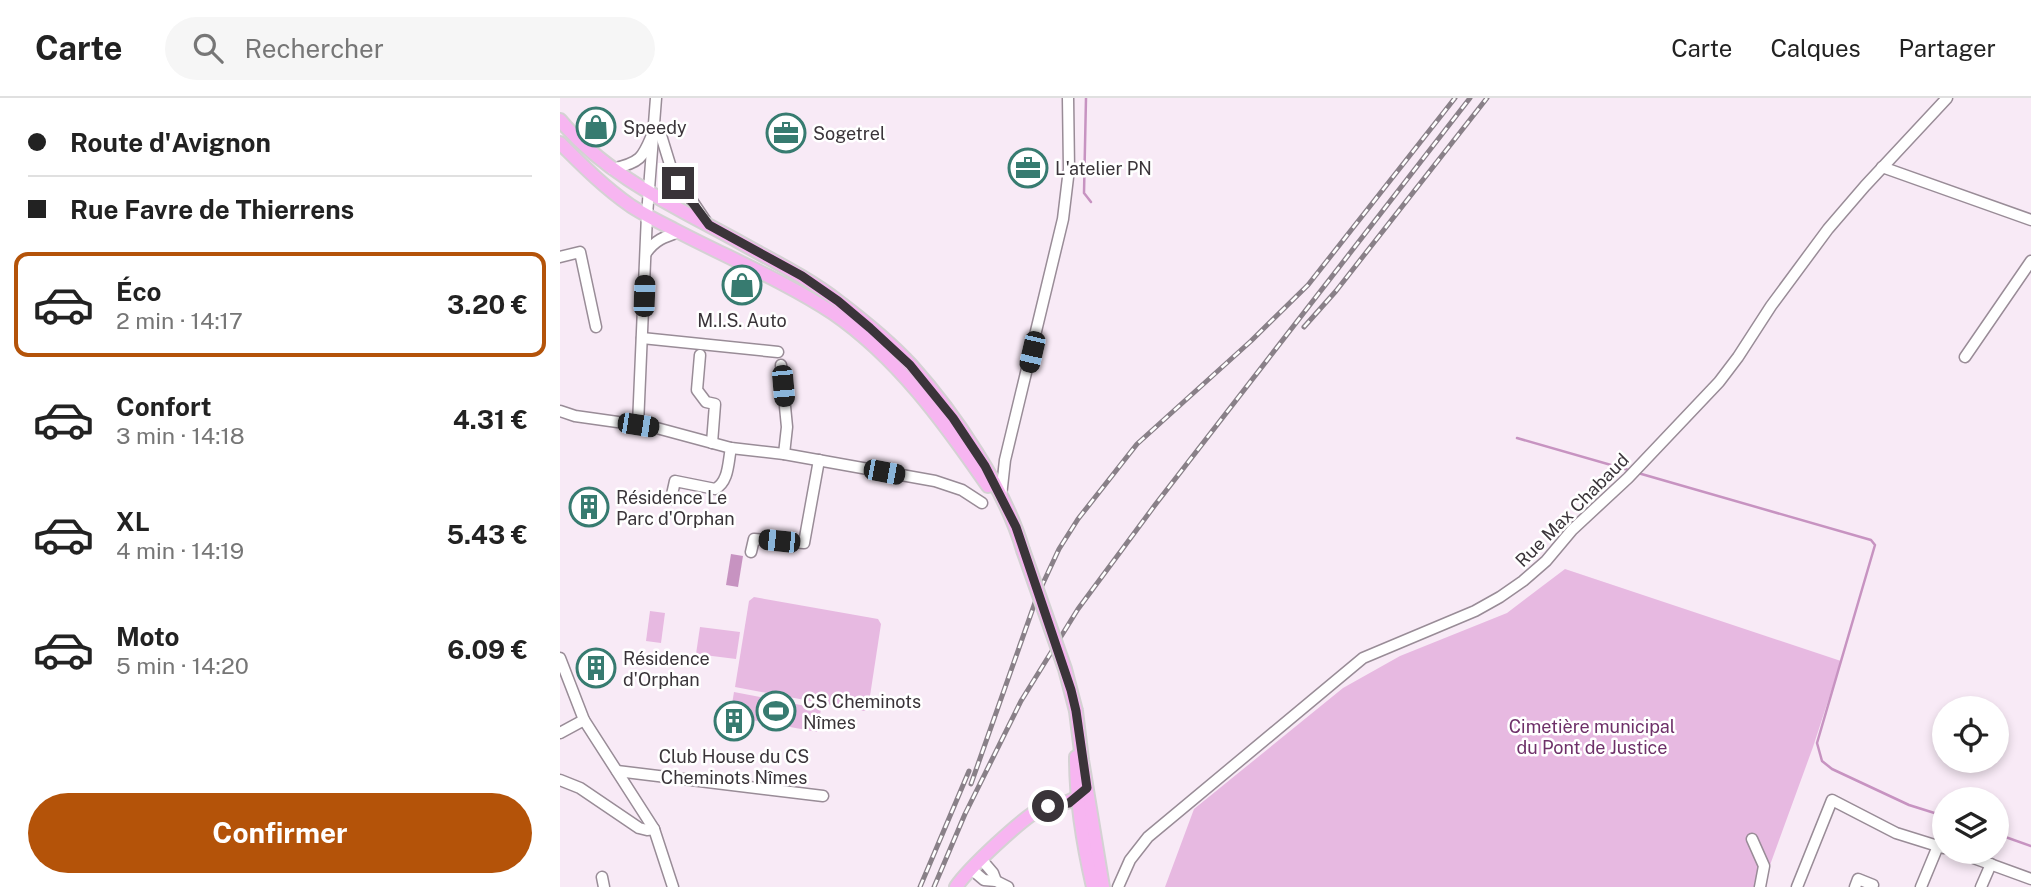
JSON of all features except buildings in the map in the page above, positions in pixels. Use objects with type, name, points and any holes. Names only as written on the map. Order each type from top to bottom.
[{"type":"main road","points":[[560,120],[576,139],[612,169],[802,276],[838,301],[910,365],[953,418],[985,466],[1016,527],[1065,669],[1076,711],[1100,886]]},
{"type":"main road","points":[[560,144],[601,184],[647,215],[793,289],[869,341],[908,379],[953,438],[992,492],[1007,526],[1023,550]]},
{"type":"main road","points":[[1076,711],[1077,798],[1085,854],[1100,886]]},
{"type":"main road","points":[[956,887],[981,859],[1031,814],[1048,806],[1069,803],[1087,788]]},
{"type":"street","points":[[638,425],[647,215],[656,98]]},
{"type":"street","points":[[1001,496],[1005,460],[1063,219],[1069,169],[1068,98]]},
{"type":"street","name":"Rue Max Chabaud","points":[[1118,887],[1130,860],[1148,837],[1363,658],[1475,611],[1523,581],[1546,561],[1572,530],[1629,477],[1719,382],[1828,229],[1947,98]]},
{"type":"street","points":[[612,169],[626,166],[643,156],[655,128]]},
{"type":"street","points":[[655,128],[660,132],[678,183],[709,225]]},
{"type":"street","points":[[1882,167],[2031,220]]},
{"type":"street","points":[[645,254],[660,238],[680,232]]},
{"type":"street","points":[[560,257],[580,252],[596,327]]},
{"type":"street","points":[[1965,357],[2031,261]]},
{"type":"street","points":[[642,338],[778,352]]},
{"type":"street","points":[[700,355],[697,390],[706,402],[715,404],[712,443]]},
{"type":"street","points":[[781,365],[787,426],[784,454]]},
{"type":"street","points":[[560,411],[575,416],[676,432],[731,448],[784,454],[935,481],[962,490],[982,503]]},
{"type":"street","points":[[671,499],[675,481],[715,489],[720,487],[724,482],[731,448]]},
{"type":"street","points":[[751,552],[754,538],[804,543],[819,460]]},
{"type":"street","points":[[985,466],[992,467],[1005,460]]},
{"type":"street","points":[[560,658],[584,720],[654,829],[673,887]]},
{"type":"street","points":[[560,733],[584,720]]},
{"type":"street","points":[[617,771],[823,796]]},
{"type":"street","points":[[560,780],[580,788],[639,828],[654,829]]},
{"type":"street","points":[[1797,887],[1832,800],[1896,833],[1932,844]]},
{"type":"street","points":[[1752,839],[1764,866],[1760,887]]},
{"type":"street","points":[[981,859],[996,881]]},
{"type":"street","points":[[1921,887],[1932,864]]},
{"type":"street","points":[[1981,887],[1991,864],[2031,879]]},
{"type":"street","points":[[971,869],[984,880],[996,881],[1007,887]]},
{"type":"street","points":[[1855,887],[1858,879],[1873,885]]},
{"type":"green space","name":"Cimetière municipal du Pont de Justice","points":[[1565,569],[1841,661],[1762,887],[1165,887],[1194,809],[1343,688],[1400,656],[1507,613]]},
{"type":"green space","points":[[754,597],[878,619],[881,624],[868,709],[864,711],[735,687],[749,601]]},
{"type":"green space","points":[[650,611],[665,613],[661,643],[646,641]]},
{"type":"green space","points":[[700,627],[740,632],[736,659],[696,654]]},
{"type":"green space","name":"CS Cheminots Nîmes","points":[[734,692],[821,709],[817,732],[752,720],[750,730],[715,724],[717,714],[730,716]]},
{"type":"shaded area","points":[[731,554],[743,556],[738,587],[726,585]]},
{"type":"waterway","points":[[1086,98],[1084,193],[1091,202]]},
{"type":"waterway","points":[[1517,438],[1632,471]]},
{"type":"waterway","points":[[1638,473],[1871,540],[1875,545],[1817,743],[1822,761],[1832,769],[1909,805],[1932,812]]},
{"type":"waterway","points":[[2009,838],[2031,846]]},
{"type":"railway","points":[[971,784],[1038,594],[1059,549],[1078,519],[1137,444],[1251,341],[1308,285],[1455,98]]},
{"type":"railway","points":[[934,887],[965,814],[1021,701],[1078,609],[1155,505],[1470,98]]},
{"type":"railway","points":[[1304,327],[1336,291],[1487,98]]},
{"type":"railway","points":[[920,887],[969,771]]},
{"type":"place","name":"Speedy","points":[[596,127]]},
{"type":"place","name":"Sogetrel","points":[[786,133]]},
{"type":"place","name":"L'atelier PN","points":[[1028,168]]},
{"type":"place","name":"M.I.S. Auto","points":[[742,285]]},
{"type":"place","name":"Résidence Le Parc d'Orphan","points":[[589,507]]},
{"type":"place","name":"Résidence d'Orphan","points":[[596,668]]},
{"type":"place","name":"CS Cheminots Nîmes","points":[[776,711]]},
{"type":"place","name":"Club House du CS Cheminots Nîmes","points":[[734,721]]},
{"type":"route","points":[[678,183],[709,225],[802,276],[838,301],[900,355],[953,418],[985,466],[1016,527],[1065,669],[1076,711],[1087,788],[1069,803],[1048,806]]}]
